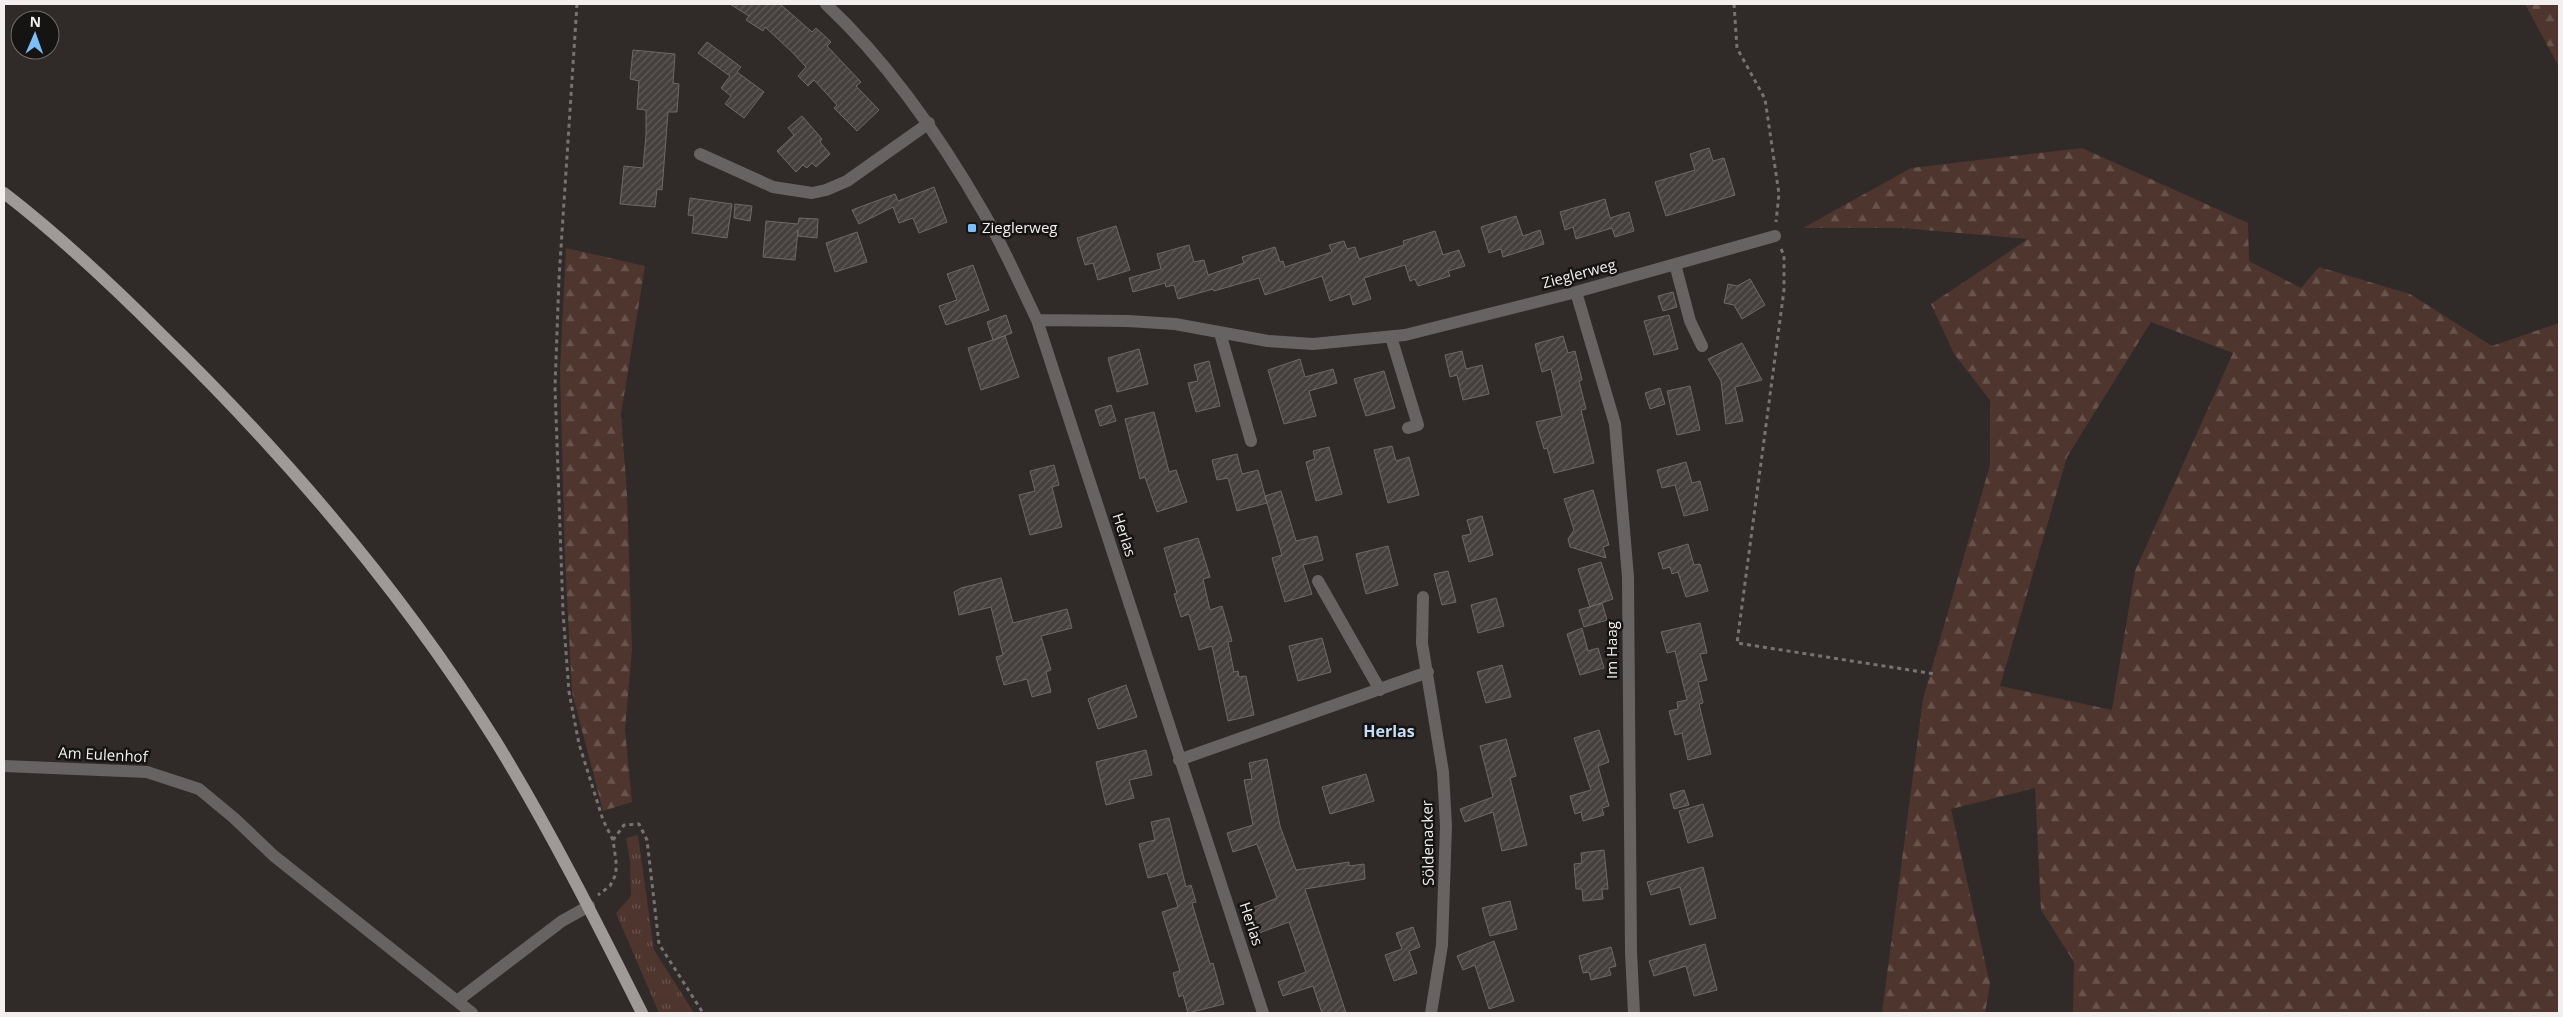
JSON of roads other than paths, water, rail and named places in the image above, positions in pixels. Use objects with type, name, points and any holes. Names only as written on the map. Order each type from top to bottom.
[{"type":"main road","points":[[4,193],[125,298],[225,397],[318,502],[405,609],[494,740],[588,903],[642,1013]]},
{"type":"street","name":"Herlas","points":[[826,4],[858,34],[929,123],[986,216],[1037,320],[1263,1013]]},
{"type":"street","points":[[700,154],[773,187],[812,193],[826,190],[847,181],[929,123]]},
{"type":"street","name":"Zieglerweg","points":[[1037,320],[1165,323],[1268,341],[1313,344],[1391,337],[1576,292],[1775,236]]},
{"type":"street","points":[[1675,264],[1690,321],[1702,346]]},
{"type":"street","name":"Im Haag","points":[[1576,292],[1615,424],[1628,578],[1631,952],[1634,1013]]},
{"type":"street","points":[[1220,333],[1251,441]]},
{"type":"street","points":[[1391,337],[1418,426],[1408,428]]},
{"type":"street","points":[[1318,581],[1380,690]]},
{"type":"street","name":"Söldenacker","points":[[1424,597],[1422,643],[1442,772],[1446,826],[1442,945],[1431,1013]]},
{"type":"street","points":[[1179,760],[1428,672]]},
{"type":"street","name":"Am Eulenhof","points":[[4,766],[147,772],[199,789],[234,818],[274,856],[457,1001]]},
{"type":"street","points":[[472,1013],[457,1001],[549,930],[588,903]]},
{"type":"place","name":"Zieglerweg","points":[[972,228]]},
{"type":"district","name":"Herlas","points":[[1389,731]]}]
